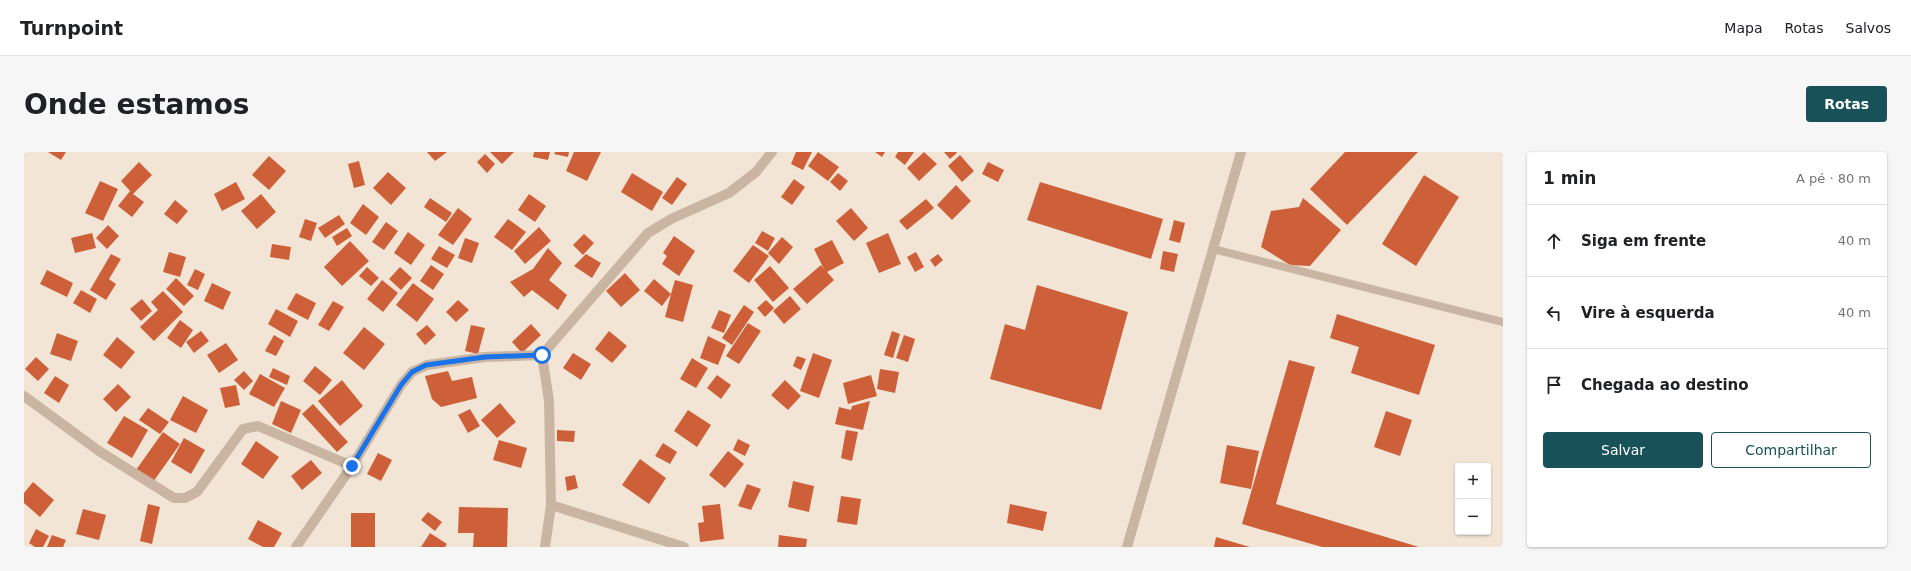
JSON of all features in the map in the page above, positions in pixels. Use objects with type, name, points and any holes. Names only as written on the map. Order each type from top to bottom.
[{"type":"street","points":[[296,547],[352,466],[401,385],[412,372],[426,365],[478,358],[542,355],[648,233],[671,219],[728,193],[756,172],[772,152]]},
{"type":"street","points":[[1127,547],[1241,152]]},
{"type":"street","points":[[542,355],[548,401],[551,505],[545,547]]},
{"type":"street","points":[[24,396],[100,451],[174,498],[185,498],[197,492],[243,429],[258,426],[352,466]]},
{"type":"street","points":[[551,505],[684,547]]},
{"type":"lane","points":[[1213,249],[1503,322]]},
{"type":"building","points":[[48,152],[66,152],[61,160]]},
{"type":"building","points":[[427,152],[447,152],[435,161]]},
{"type":"building","points":[[490,152],[514,152],[502,164]]},
{"type":"building","points":[[534,152],[550,152],[548,160],[533,157]]},
{"type":"building","points":[[555,152],[569,152],[568,157],[554,154]]},
{"type":"building","points":[[574,152],[601,152],[587,181],[566,171]]},
{"type":"building","points":[[796,152],[812,152],[803,170],[791,164]]},
{"type":"building","points":[[818,152],[839,167],[828,181],[808,166]]},
{"type":"building","points":[[875,152],[885,152],[882,157]]},
{"type":"building","points":[[898,152],[914,152],[905,165],[895,157]]},
{"type":"building","points":[[924,152],[937,164],[919,181],[907,168]]},
{"type":"building","points":[[944,152],[956,152],[957,153],[950,159]]},
{"type":"building","points":[[1345,152],[1418,152],[1347,225],[1310,189]]},
{"type":"building","points":[[485,154],[495,164],[487,173],[477,162]]},
{"type":"building","points":[[960,155],[974,171],[962,182],[948,166]]},
{"type":"building","points":[[269,156],[286,171],[269,190],[252,175]]},
{"type":"building","points":[[359,161],[365,185],[354,188],[348,164]]},
{"type":"building","points":[[139,162],[152,175],[133,194],[144,202],[132,217],[118,206],[130,191],[121,181]]},
{"type":"building","points":[[988,162],[1004,170],[998,182],[982,174]]},
{"type":"building","points":[[388,172],[406,188],[391,205],[373,188]]},
{"type":"building","points":[[632,173],[663,192],[652,211],[621,192]]},
{"type":"building","points":[[838,173],[848,181],[840,191],[830,182]]},
{"type":"building","points":[[1424,175],[1459,197],[1416,266],[1382,244]]},
{"type":"building","points":[[677,177],[687,184],[672,205],[662,198]]},
{"type":"building","points":[[794,179],[805,187],[792,205],[781,197]]},
{"type":"building","points":[[100,181],[118,189],[103,221],[85,213]]},
{"type":"building","points":[[236,182],[245,199],[222,211],[214,194]]},
{"type":"building","points":[[1040,182],[1163,219],[1151,259],[1027,220]]},
{"type":"building","points":[[956,185],[971,201],[952,220],[937,205]]},
{"type":"building","points":[[261,194],[276,212],[257,229],[241,211]]},
{"type":"building","points":[[529,194],[546,206],[535,222],[518,210]]},
{"type":"building","points":[[430,198],[452,213],[446,222],[424,207]]},
{"type":"building","points":[[1303,198],[1341,230],[1310,266],[1290,265],[1261,247],[1271,211],[1299,207]]},
{"type":"building","points":[[926,199],[934,208],[907,230],[899,221]]},
{"type":"building","points":[[175,200],[188,211],[177,224],[164,214]]},
{"type":"building","points":[[363,204],[379,217],[366,235],[350,223]]},
{"type":"building","points":[[458,208],[472,219],[453,245],[438,235]]},
{"type":"building","points":[[851,208],[868,228],[854,241],[836,221]]},
{"type":"building","points":[[339,215],[345,224],[325,238],[318,228]]},
{"type":"building","points":[[305,219],[317,223],[311,241],[299,237]]},
{"type":"building","points":[[508,219],[526,232],[512,250],[494,237]]},
{"type":"building","points":[[1174,220],[1185,223],[1180,243],[1169,240]]},
{"type":"building","points":[[386,222],[398,231],[384,250],[372,242]]},
{"type":"building","points":[[108,225],[119,236],[107,249],[96,238]]},
{"type":"building","points":[[539,227],[551,241],[525,264],[514,251]]},
{"type":"building","points":[[347,228],[352,236],[337,246],[332,237]]},
{"type":"building","points":[[762,231],[775,238],[768,251],[755,243]]},
{"type":"building","points":[[408,232],[425,245],[411,265],[394,253]]},
{"type":"building","points":[[92,233],[96,248],[75,253],[71,238]]},
{"type":"building","points":[[888,233],[901,264],[879,273],[866,243]]},
{"type":"building","points":[[584,234],[594,243],[583,255],[573,245]]},
{"type":"building","points":[[674,236],[695,251],[679,276],[662,264],[667,256],[663,253]]},
{"type":"building","points":[[782,237],[793,247],[779,264],[768,253]]},
{"type":"building","points":[[465,238],[479,243],[472,263],[458,258]]},
{"type":"building","points":[[832,240],[844,263],[827,272],[834,280],[807,304],[793,289],[821,265],[824,269],[814,249]]},
{"type":"building","points":[[350,241],[369,261],[342,286],[324,267]]},
{"type":"building","points":[[272,244],[291,247],[289,260],[270,257]]},
{"type":"building","points":[[753,245],[769,256],[749,283],[733,271]]},
{"type":"building","points":[[439,246],[455,255],[447,268],[431,259]]},
{"type":"building","points":[[548,248],[562,263],[549,280],[567,295],[558,310],[532,290],[524,297],[510,282],[533,269]]},
{"type":"building","points":[[1163,251],[1178,254],[1174,272],[1160,269]]},
{"type":"building","points":[[169,252],[186,257],[180,277],[163,272]]},
{"type":"building","points":[[916,252],[924,267],[915,272],[907,257]]},
{"type":"building","points":[[111,254],[121,259],[109,279],[116,284],[106,300],[90,290]]},
{"type":"building","points":[[586,254],[601,263],[592,278],[574,266]]},
{"type":"building","points":[[938,254],[943,260],[935,267],[930,260]]},
{"type":"building","points":[[431,265],[444,274],[433,290],[420,281]]},
{"type":"building","points":[[770,266],[789,288],[773,302],[754,280]]},
{"type":"building","points":[[367,267],[379,278],[371,286],[359,276]]},
{"type":"building","points":[[400,267],[412,278],[401,290],[389,279]]},
{"type":"building","points":[[195,269],[205,274],[198,290],[187,285]]},
{"type":"building","points":[[47,270],[73,283],[67,297],[40,284]]},
{"type":"building","points":[[625,273],[640,290],[621,307],[606,291]]},
{"type":"building","points":[[176,278],[194,296],[184,306],[166,289]]},
{"type":"building","points":[[654,279],[671,294],[662,306],[644,291]]},
{"type":"building","points":[[382,280],[398,293],[383,312],[367,299]]},
{"type":"building","points":[[675,280],[693,285],[683,322],[665,317]]},
{"type":"building","points":[[212,283],[231,292],[223,310],[204,301]]},
{"type":"building","points":[[413,283],[434,299],[417,322],[396,305]]},
{"type":"building","points":[[1037,285],[1128,312],[1101,410],[990,379],[1005,324],[1025,330]]},
{"type":"building","points":[[81,290],[97,299],[90,313],[73,303]]},
{"type":"building","points":[[163,291],[183,312],[154,341],[140,327],[158,310],[151,302]]},
{"type":"building","points":[[296,293],[316,303],[308,320],[287,309]]},
{"type":"building","points":[[790,296],[801,309],[784,324],[773,311]]},
{"type":"building","points":[[142,299],[152,311],[141,321],[130,309]]},
{"type":"building","points":[[458,300],[469,310],[456,322],[446,312]]},
{"type":"building","points":[[766,300],[774,308],[765,317],[757,308]]},
{"type":"building","points":[[333,301],[344,307],[329,331],[318,325]]},
{"type":"building","points":[[744,305],[754,312],[732,345],[722,338]]},
{"type":"building","points":[[276,309],[298,321],[290,337],[268,324]]},
{"type":"building","points":[[719,310],[731,315],[724,333],[711,328]]},
{"type":"building","points":[[1337,314],[1435,345],[1419,395],[1351,373],[1359,347],[1330,338]]},
{"type":"building","points":[[180,320],[193,330],[181,348],[167,338]]},
{"type":"building","points":[[748,323],[761,331],[739,364],[726,356]]},
{"type":"building","points":[[531,324],[541,335],[522,353],[512,342]]},
{"type":"building","points":[[427,325],[436,335],[425,345],[416,334]]},
{"type":"building","points":[[471,325],[485,328],[478,354],[465,351]]},
{"type":"building","points":[[364,327],[385,344],[364,370],[343,353]]},
{"type":"building","points":[[201,331],[209,341],[194,353],[186,342]]},
{"type":"building","points":[[609,331],[627,346],[612,363],[595,349]]},
{"type":"building","points":[[892,331],[900,334],[893,358],[884,355]]},
{"type":"building","points":[[57,333],[78,341],[71,361],[50,354]]},
{"type":"building","points":[[274,335],[284,341],[276,356],[265,351]]},
{"type":"building","points":[[904,335],[915,339],[908,362],[896,358]]},
{"type":"building","points":[[708,336],[726,345],[718,365],[700,358]]},
{"type":"building","points":[[117,337],[135,352],[121,369],[103,355]]},
{"type":"building","points":[[226,343],[238,360],[219,373],[207,355]]},
{"type":"building","points":[[573,353],[591,364],[581,380],[563,368]]},
{"type":"building","points":[[813,353],[832,360],[819,398],[800,391]]},
{"type":"building","points":[[797,356],[806,359],[801,370],[793,366]]},
{"type":"building","points":[[36,357],[49,369],[38,381],[25,369]]},
{"type":"building","points":[[692,358],[708,368],[696,388],[680,379]]},
{"type":"building","points":[[1289,360],[1315,367],[1276,504],[1419,547],[1322,547],[1242,524]]},
{"type":"building","points":[[315,366],[332,380],[320,395],[303,381]]},
{"type":"building","points":[[273,368],[290,376],[287,385],[269,377]]},
{"type":"building","points":[[880,369],[899,372],[895,393],[877,389]]},
{"type":"building","points":[[244,371],[253,381],[244,390],[234,380]]},
{"type":"building","points":[[448,371],[452,381],[472,377],[477,398],[441,407],[432,399],[425,376]]},
{"type":"building","points":[[260,374],[285,388],[274,407],[249,394]]},
{"type":"building","points":[[717,375],[731,385],[721,399],[707,388]]},
{"type":"building","points":[[871,375],[877,396],[848,404],[843,383]]},
{"type":"building","points":[[55,376],[69,385],[59,403],[44,393]]},
{"type":"building","points":[[342,380],[363,406],[340,426],[318,401]]},
{"type":"building","points":[[785,380],[801,396],[788,410],[771,395]]},
{"type":"building","points":[[118,384],[131,397],[116,412],[103,399]]},
{"type":"building","points":[[236,385],[240,405],[225,408],[220,388]]},
{"type":"building","points":[[183,396],[208,410],[196,433],[170,420]]},
{"type":"building","points":[[281,401],[301,410],[291,433],[272,424]]},
{"type":"building","points":[[870,401],[863,430],[835,424],[839,407],[851,410],[852,406]]},
{"type":"building","points":[[500,403],[516,422],[497,438],[481,420]]},
{"type":"building","points":[[313,404],[348,442],[337,452],[302,414]]},
{"type":"building","points":[[148,408],[169,422],[160,434],[139,420]]},
{"type":"building","points":[[470,409],[480,426],[468,433],[458,415]]},
{"type":"building","points":[[688,410],[711,425],[697,447],[674,431]]},
{"type":"building","points":[[1386,411],[1412,420],[1400,456],[1374,447]]},
{"type":"building","points":[[124,416],[148,430],[132,458],[107,443]]},
{"type":"building","points":[[557,430],[575,431],[574,442],[557,441]]},
{"type":"building","points":[[846,430],[858,432],[852,461],[841,458]]},
{"type":"building","points":[[163,432],[180,444],[153,482],[136,470]]},
{"type":"building","points":[[184,438],[205,450],[191,474],[171,462]]},
{"type":"building","points":[[738,439],[750,445],[745,456],[733,450]]},
{"type":"building","points":[[499,440],[527,448],[521,468],[493,460]]},
{"type":"building","points":[[256,441],[279,457],[263,479],[241,464]]},
{"type":"building","points":[[663,443],[677,452],[670,464],[655,456]]},
{"type":"building","points":[[1227,445],[1259,451],[1251,489],[1220,483]]},
{"type":"building","points":[[728,451],[744,464],[725,488],[709,475]]},
{"type":"building","points":[[378,453],[392,460],[381,481],[367,474]]},
{"type":"building","points":[[640,459],[666,478],[649,504],[622,485]]},
{"type":"building","points":[[311,460],[322,473],[302,490],[291,476]]},
{"type":"building","points":[[575,475],[578,488],[567,491],[565,477]]},
{"type":"building","points":[[793,481],[814,486],[809,512],[788,507]]},
{"type":"building","points":[[33,482],[54,500],[40,517],[24,503],[24,493]]},
{"type":"building","points":[[747,484],[761,489],[751,510],[738,506]]},
{"type":"building","points":[[841,496],[861,499],[857,525],[837,522]]},
{"type":"building","points":[[148,504],[160,507],[152,544],[140,541]]},
{"type":"building","points":[[720,504],[724,539],[700,542],[698,523],[704,522],[702,506]]},
{"type":"building","points":[[1010,504],[1047,512],[1043,531],[1007,523]]},
{"type":"building","points":[[459,507],[508,508],[507,547],[473,547],[474,533],[458,533]]},
{"type":"building","points":[[83,509],[106,515],[99,540],[76,534]]},
{"type":"building","points":[[428,512],[442,522],[435,531],[421,520]]},
{"type":"building","points":[[351,513],[375,513],[375,547],[351,547]]},
{"type":"building","points":[[258,520],[282,533],[274,547],[263,547],[248,539]]},
{"type":"building","points":[[36,529],[49,536],[43,547],[35,547],[29,543]]},
{"type":"building","points":[[430,533],[447,544],[445,547],[421,547]]},
{"type":"building","points":[[52,535],[66,540],[63,547],[47,547]]},
{"type":"building","points":[[779,535],[807,539],[806,547],[778,547]]},
{"type":"building","points":[[1216,537],[1250,547],[1214,547]]},
{"type":"route","points":[[352,466],[401,385],[412,372],[426,365],[485,357],[542,355]]}]
